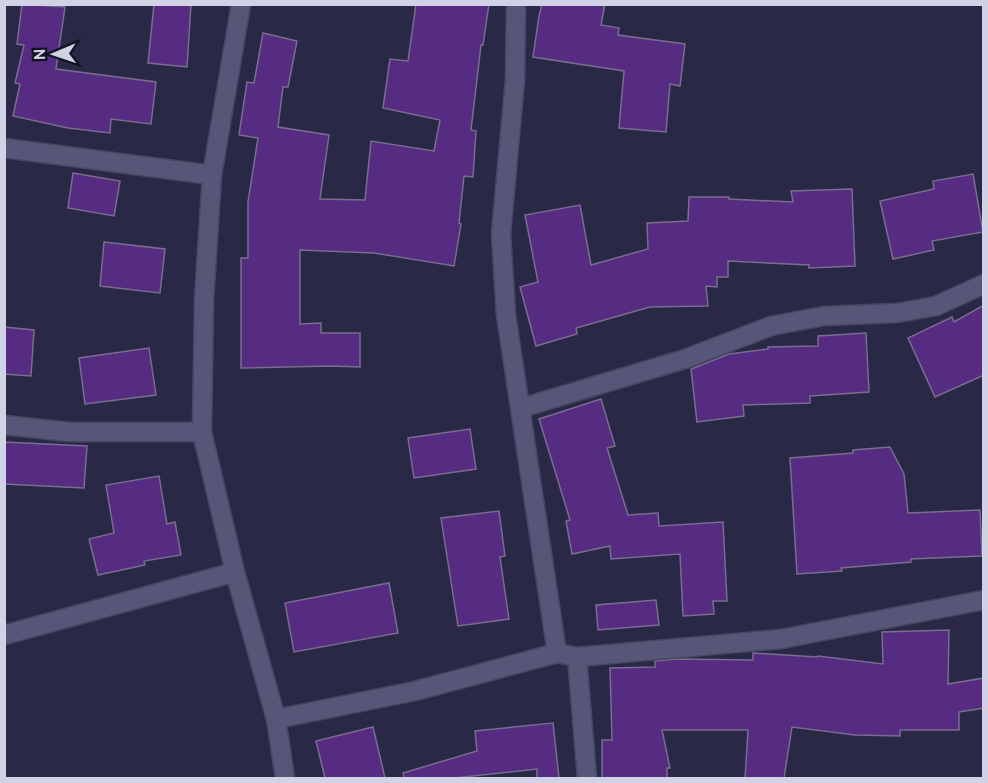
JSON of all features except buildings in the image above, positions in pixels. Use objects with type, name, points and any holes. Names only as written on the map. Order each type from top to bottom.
[{"type":"street","points":[[241,4],[212,176],[204,300],[202,432],[235,572],[276,719],[285,778]]},
{"type":"street","points":[[516,4],[515,80],[501,234],[506,315],[557,653]]},
{"type":"street","points":[[4,148],[212,176]]},
{"type":"street","points":[[521,408],[685,359],[771,326],[824,316],[897,313],[936,306],[984,284]]},
{"type":"street","points":[[4,425],[70,432],[202,432]]},
{"type":"street","points":[[4,635],[235,572]]},
{"type":"street","points":[[276,719],[415,691],[557,653],[577,657],[781,639],[984,600]]},
{"type":"street","points":[[577,657],[587,778]]}]
